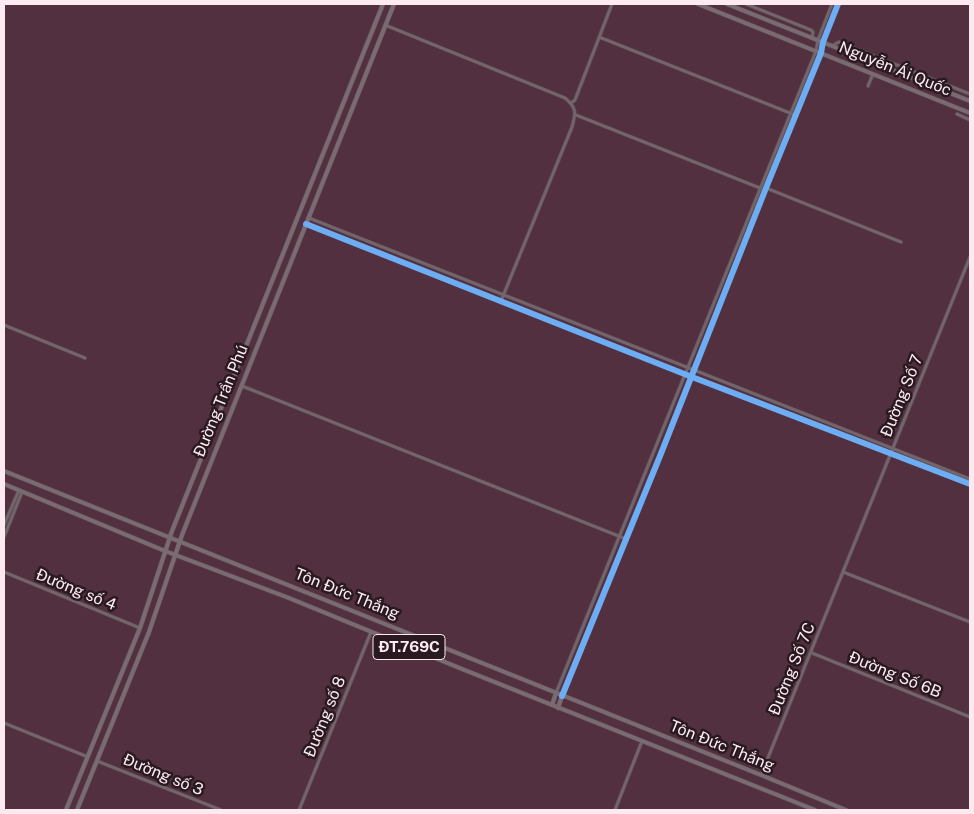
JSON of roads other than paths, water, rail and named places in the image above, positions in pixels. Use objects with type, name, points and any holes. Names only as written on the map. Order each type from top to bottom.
[{"type":"main road","name":"Đường Trần Phú","points":[[66,810],[140,628],[170,537],[383,4]]},
{"type":"main road","name":"Đường Trần Phú","points":[[77,810],[150,632],[179,541],[394,4]]},
{"type":"main road","name":"Nguyễn Ái Quốc","points":[[698,4],[970,113]]},
{"type":"main road","name":"Nguyễn Ái Quốc","points":[[727,4],[970,101]]},
{"type":"main road","points":[[364,50],[374,54]]},
{"type":"main road","points":[[299,214],[308,217]]},
{"type":"main road","points":[[296,221],[306,224]]},
{"type":"main road","points":[[232,382],[241,386]]},
{"type":"main road","points":[[219,413],[229,417]]},
{"type":"main road","name":"Tôn Đức Thắng","points":[[4,471],[398,628],[846,810]]},
{"type":"main road","points":[[23,492],[31,482]]},
{"type":"main road","name":"Tôn Đức Thắng","points":[[4,484],[174,555],[289,598],[815,810]]},
{"type":"main road","points":[[289,598],[294,587]]},
{"type":"main road","points":[[140,628],[150,632]]},
{"type":"main road","points":[[393,640],[398,628]]},
{"type":"main road","points":[[552,705],[556,693]]},
{"type":"main road","points":[[558,708],[562,696]]},
{"type":"main road","points":[[706,766],[710,754]]},
{"type":"main road","points":[[88,757],[97,761]]},
{"type":"main road","points":[[756,786],[761,775]]},
{"type":"main road","points":[[791,800],[795,789]]},
{"type":"street","points":[[571,103],[575,100],[612,4]]},
{"type":"street","points":[[746,4],[811,30],[813,32],[812,38]]},
{"type":"street","points":[[556,693],[816,51],[818,40],[832,4]]},
{"type":"street","points":[[562,696],[692,377],[765,189],[821,53],[823,42],[838,4]]},
{"type":"street","points":[[386,25],[565,98],[574,108],[576,115],[501,301]]},
{"type":"street","points":[[599,37],[795,115]]},
{"type":"street","points":[[834,46],[839,42],[970,94]]},
{"type":"street","points":[[868,86],[873,74]]},
{"type":"street","points":[[957,114],[970,120]]},
{"type":"street","points":[[576,115],[900,242]]},
{"type":"street","points":[[308,217],[970,480]]},
{"type":"street","points":[[306,224],[692,377],[970,484]]},
{"type":"street","points":[[400,261],[402,255]]},
{"type":"street","name":"Đường Số 7","points":[[843,572],[970,257]]},
{"type":"street","points":[[4,325],[85,358]]},
{"type":"street","points":[[591,337],[593,331]]},
{"type":"street","points":[[241,386],[626,539]]},
{"type":"street","points":[[654,454],[660,456]]},
{"type":"street","points":[[4,525],[23,492]]},
{"type":"street","points":[[4,537],[23,492]]},
{"type":"street","name":"Đường số 4","points":[[4,572],[140,628]]},
{"type":"street","points":[[843,572],[970,622]]},
{"type":"street","name":"Đường Số 7C","points":[[761,775],[812,654],[843,572]]},
{"type":"street","points":[[592,607],[597,610]]},
{"type":"street","name":"Đường số 8","points":[[299,810],[371,632]]},
{"type":"street","name":"Đường Số 6B","points":[[812,654],[970,717]]},
{"type":"street","points":[[4,723],[88,757]]},
{"type":"street","points":[[615,810],[642,741]]},
{"type":"street","name":"Đường số 3","points":[[97,761],[221,810]]}]
